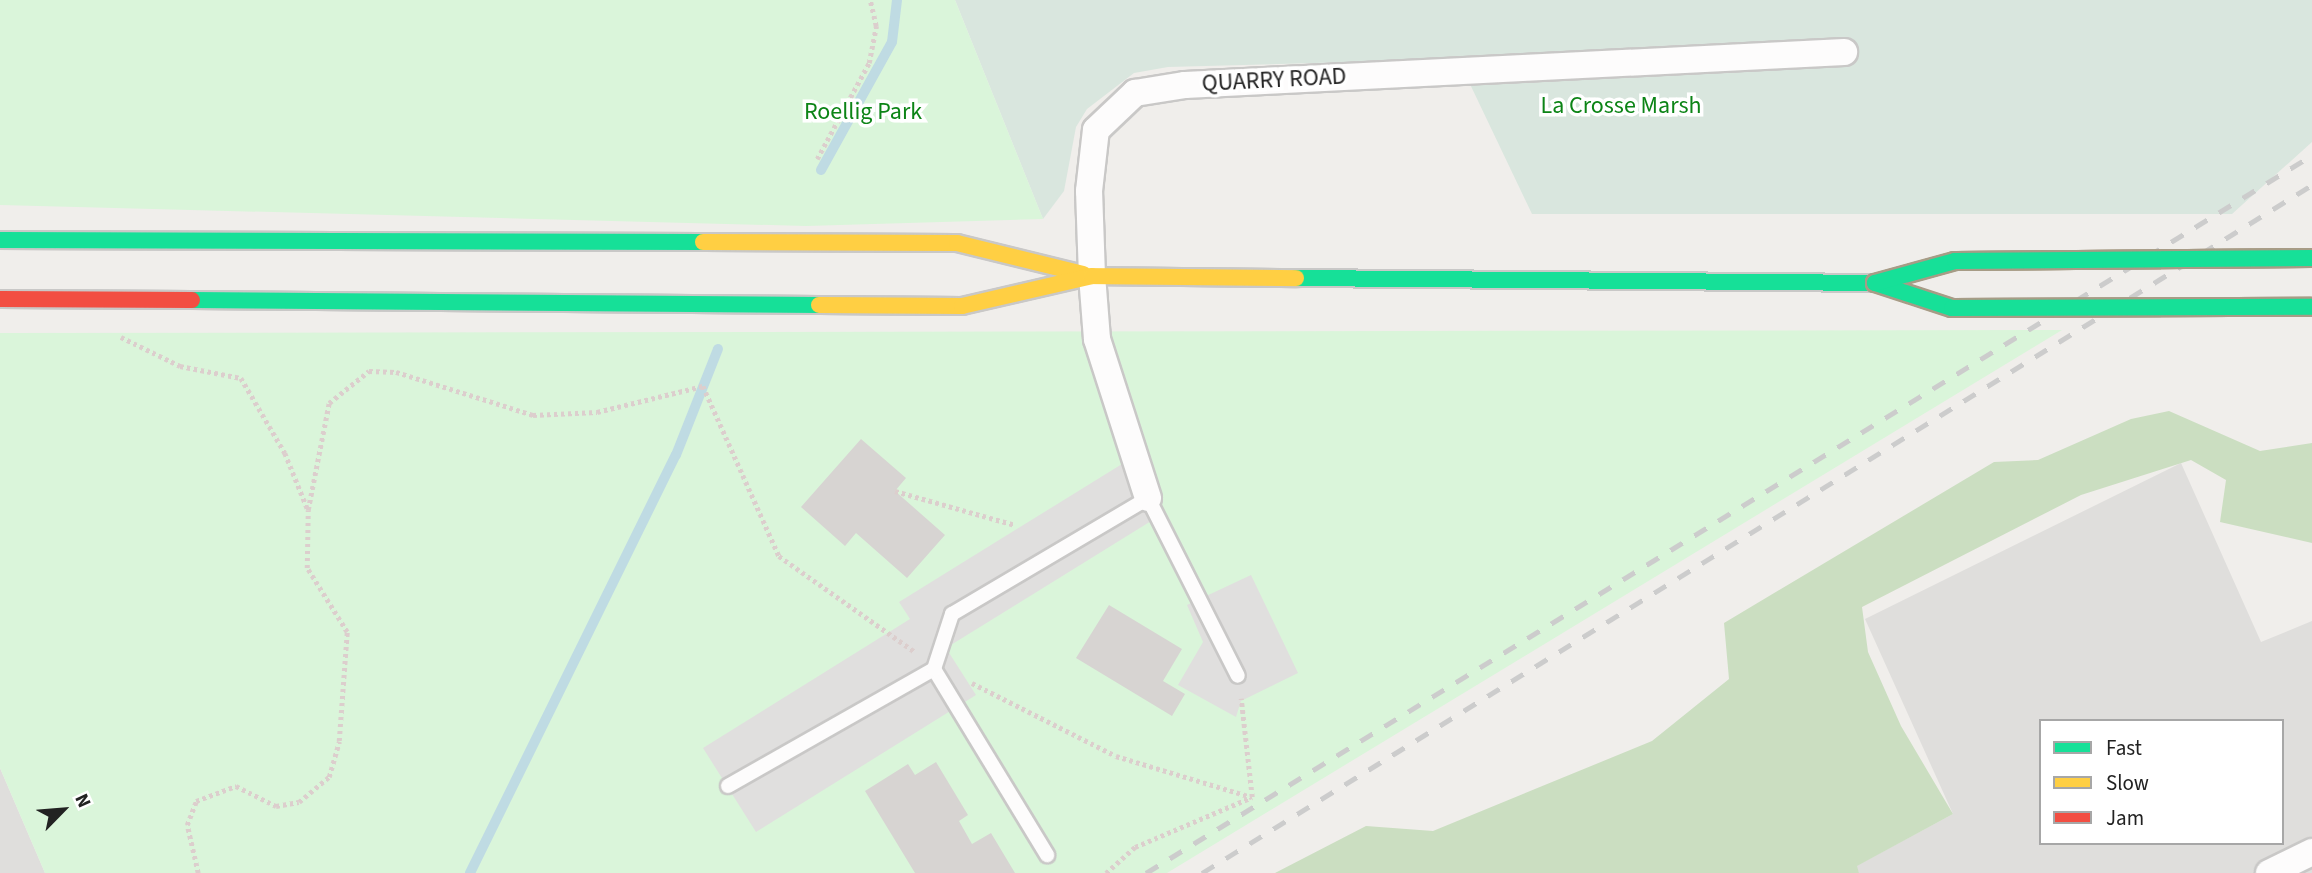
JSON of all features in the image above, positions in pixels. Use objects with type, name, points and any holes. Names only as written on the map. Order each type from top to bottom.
[{"type":"main road","points":[[0,240],[957,243],[1092,276],[1875,283],[1955,261],[2312,258]]},
{"type":"main road","points":[[0,299],[962,306],[1092,276]]},
{"type":"main road","points":[[1875,283],[1952,308],[2312,307]]},
{"type":"street","name":"QUARRY ROAD","points":[[1148,498],[1097,339],[1089,191],[1096,130],[1135,93],[1185,85],[1844,52]]},
{"type":"street","points":[[2269,873],[2312,852]]},
{"type":"lane","points":[[727,786],[935,666],[952,614],[1148,498],[1238,676]]},
{"type":"lane","points":[[935,666],[1047,855]]},
{"type":"path","points":[[817,159],[869,63],[876,26],[870,0]]},
{"type":"path","points":[[116,331],[130,346],[180,366],[242,378],[285,453],[308,510]]},
{"type":"path","points":[[198,873],[187,825],[196,801],[236,786],[276,807],[299,802],[329,777],[339,741],[347,632],[307,568],[308,510],[329,403],[369,371],[396,372],[533,415],[597,412],[703,386],[757,512],[779,556],[935,666],[1116,756],[1252,797]]},
{"type":"path","points":[[895,491],[1014,526]]},
{"type":"path","points":[[1238,676],[1252,797]]},
{"type":"path","points":[[1105,873],[1135,847],[1252,797]]},
{"type":"shaded area","points":[[2181,463],[2261,642],[2312,621],[2312,873],[1859,873],[1856,866],[1953,814],[1865,619]]},
{"type":"shaded area","points":[[1122,464],[1156,518],[946,648],[976,695],[756,832],[703,748],[910,619],[899,602]]},
{"type":"shaded area","points":[[1251,575],[1298,673],[1241,701],[1236,717],[1178,685],[1203,642],[1187,605]]},
{"type":"shaded area","points":[[0,768],[45,873],[0,873]]},
{"type":"green space","name":"Roellig Park","points":[[0,0],[955,0],[1043,219],[806,226],[0,205]]},
{"type":"green space","name":"La Crosse Marsh","points":[[955,0],[2312,0],[2312,142],[2232,214],[1532,214],[1458,59],[1168,67],[1134,73],[1087,109],[1076,127],[1064,191],[1043,219]]},
{"type":"green space","points":[[2062,330],[1167,873],[45,873],[0,768],[0,333]]},
{"type":"green space","points":[[2169,411],[2260,451],[2312,443],[2312,543],[2220,522],[2226,480],[2191,460],[2081,495],[1862,607],[1868,652],[1901,726],[1953,814],[1857,866],[1859,873],[1275,873],[1366,826],[1433,831],[1652,741],[1729,679],[1724,623],[1994,462],[2038,460],[2131,419]]},
{"type":"building","points":[[861,439],[906,478],[895,491],[945,535],[907,578],[856,533],[845,546],[801,507]]},
{"type":"building","points":[[1109,605],[1182,649],[1163,681],[1185,694],[1172,716],[1076,658]]},
{"type":"building","points":[[936,762],[968,815],[959,821],[972,844],[991,833],[1015,873],[915,873],[865,791],[908,764],[915,775]]},
{"type":"waterway","points":[[821,170],[892,42],[897,0]]},
{"type":"waterway","points":[[470,873],[676,455],[718,349]]},
{"type":"railway","points":[[1146,873],[2312,155]]},
{"type":"railway","points":[[1202,873],[2312,185]]},
{"type":"traffic: fast","points":[[0,240],[703,242]]},
{"type":"traffic: fast","points":[[1875,283],[1955,261],[2312,258]]},
{"type":"traffic: fast","points":[[1296,278],[1875,283]]},
{"type":"traffic: fast","points":[[1875,283],[1952,308],[2312,307]]},
{"type":"traffic: fast","points":[[192,300],[819,305]]},
{"type":"traffic: slow","points":[[703,242],[957,243],[1083,274]]},
{"type":"traffic: slow","points":[[819,305],[962,306],[1092,276],[1296,278]]},
{"type":"traffic: jam","points":[[0,299],[192,300]]}]
